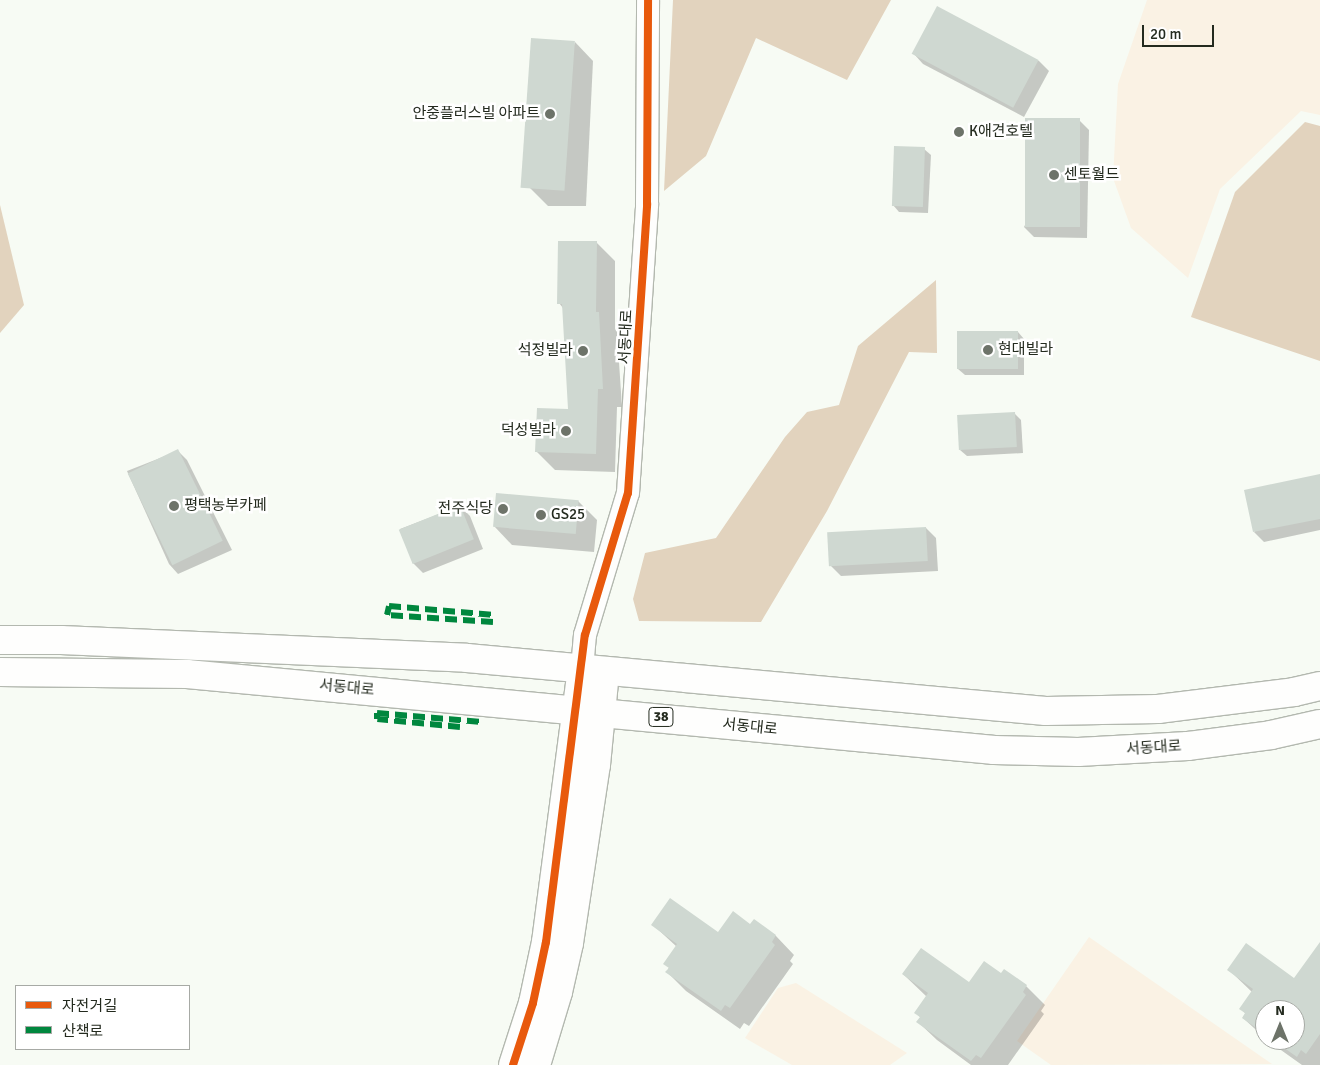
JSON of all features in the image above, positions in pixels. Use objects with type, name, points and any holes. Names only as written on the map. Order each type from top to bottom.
[{"type":"main road","points":[[0,640],[61,640],[457,657],[1046,710],[1158,709],[1294,692],[1320,686]]},
{"type":"main road","points":[[536,1065],[558,992],[569,943],[594,670]]},
{"type":"main road","name":"서동대로","points":[[0,672],[187,674],[590,710],[984,749],[1078,752],[1188,746],[1271,735],[1320,724]]},
{"type":"main road","points":[[513,1065],[533,1003],[590,710]]},
{"type":"street","name":"서동대로","points":[[594,670],[585,635],[628,493],[647,204],[648,0]]},
{"type":"shaded area","points":[[673,0],[891,0],[847,80],[756,38],[706,156],[664,191]]},
{"type":"shaded area","points":[[1147,0],[1320,0],[1320,115],[1301,111],[1220,189],[1188,278],[1131,228],[1113,178],[1118,84]]},
{"type":"shaded area","points":[[1305,122],[1320,126],[1320,361],[1191,317],[1235,192]]},
{"type":"shaded area","points":[[0,205],[24,305],[0,333]]},
{"type":"shaded area","points":[[936,280],[937,353],[909,352],[827,511],[761,622],[639,621],[633,599],[645,553],[716,538],[785,437],[807,412],[839,405],[858,346]]},
{"type":"shaded area","points":[[1089,937],[1272,1064],[1051,1065],[1017,1041]]},
{"type":"shaded area","points":[[796,983],[907,1053],[890,1065],[792,1065],[745,1038],[778,988]]},
{"type":"building","points":[[937,6],[1039,60],[1013,108],[912,54]]},
{"type":"building","name":"안중플러스빌 아파트","points":[[531,38],[575,41],[564,191],[521,188]]},
{"type":"building","points":[[1025,118],[1080,118],[1080,227],[1025,227]]},
{"type":"building","points":[[894,146],[925,147],[923,207],[892,206]]},
{"type":"building","points":[[558,241],[597,241],[596,312],[599,312],[603,389],[598,389],[596,454],[535,452],[537,408],[568,409],[562,304],[557,304]]},
{"type":"building","name":"현대빌라","points":[[957,331],[1018,331],[1018,369],[957,369]]},
{"type":"building","points":[[1015,412],[1017,447],[959,450],[957,415]]},
{"type":"building","name":"평택농부카페","points":[[178,449],[223,541],[172,565],[128,474]]},
{"type":"building","points":[[1320,474],[1320,519],[1253,532],[1244,490]]},
{"type":"building","points":[[496,493],[579,500],[576,534],[493,527]]},
{"type":"building","points":[[460,505],[474,539],[413,564],[399,530]]},
{"type":"building","points":[[926,527],[928,561],[829,566],[827,532]]},
{"type":"building","points":[[670,898],[718,932],[733,911],[750,924],[754,919],[776,935],[772,942],[775,945],[730,1008],[725,1005],[721,1011],[665,972],[669,968],[663,964],[677,944],[651,925]]},
{"type":"building","points":[[1320,942],[1320,1034],[1306,1054],[1301,1050],[1305,1050],[1305,1000],[1255,1000],[1255,1027],[1242,1018],[1245,1013],[1239,1009],[1253,989],[1227,970],[1246,943],[1294,978]]},
{"type":"building","points":[[921,948],[969,982],[984,961],[1001,973],[1004,969],[1027,985],[1023,992],[1026,995],[981,1058],[976,1055],[971,1061],[916,1022],[920,1017],[914,1013],[928,993],[902,974]]},
{"type":"building","points":[[1287,1050],[1301,1050],[1297,1057]]},
{"type":"marked path","points":[[493,622],[387,615],[389,606],[495,615]]},
{"type":"marked path","points":[[460,727],[377,719],[377,713],[482,722]]},
{"type":"cycle path","points":[[513,1065],[533,1003],[546,942],[585,635],[628,493],[647,204],[648,0]]},
{"type":"place","name":"안중플러스빌 아파트","points":[[550,114]]},
{"type":"place","name":"K애견호텔","points":[[959,132]]},
{"type":"place","name":"센토월드","points":[[1054,175]]},
{"type":"place","name":"현대빌라","points":[[988,350]]},
{"type":"place","name":"석정빌라","points":[[583,351]]},
{"type":"place","name":"덕성빌라","points":[[566,431]]},
{"type":"place","name":"평택농부카페","points":[[174,506]]},
{"type":"place","name":"전주식당","points":[[503,509]]},
{"type":"place","name":"GS25","points":[[541,515]]}]
